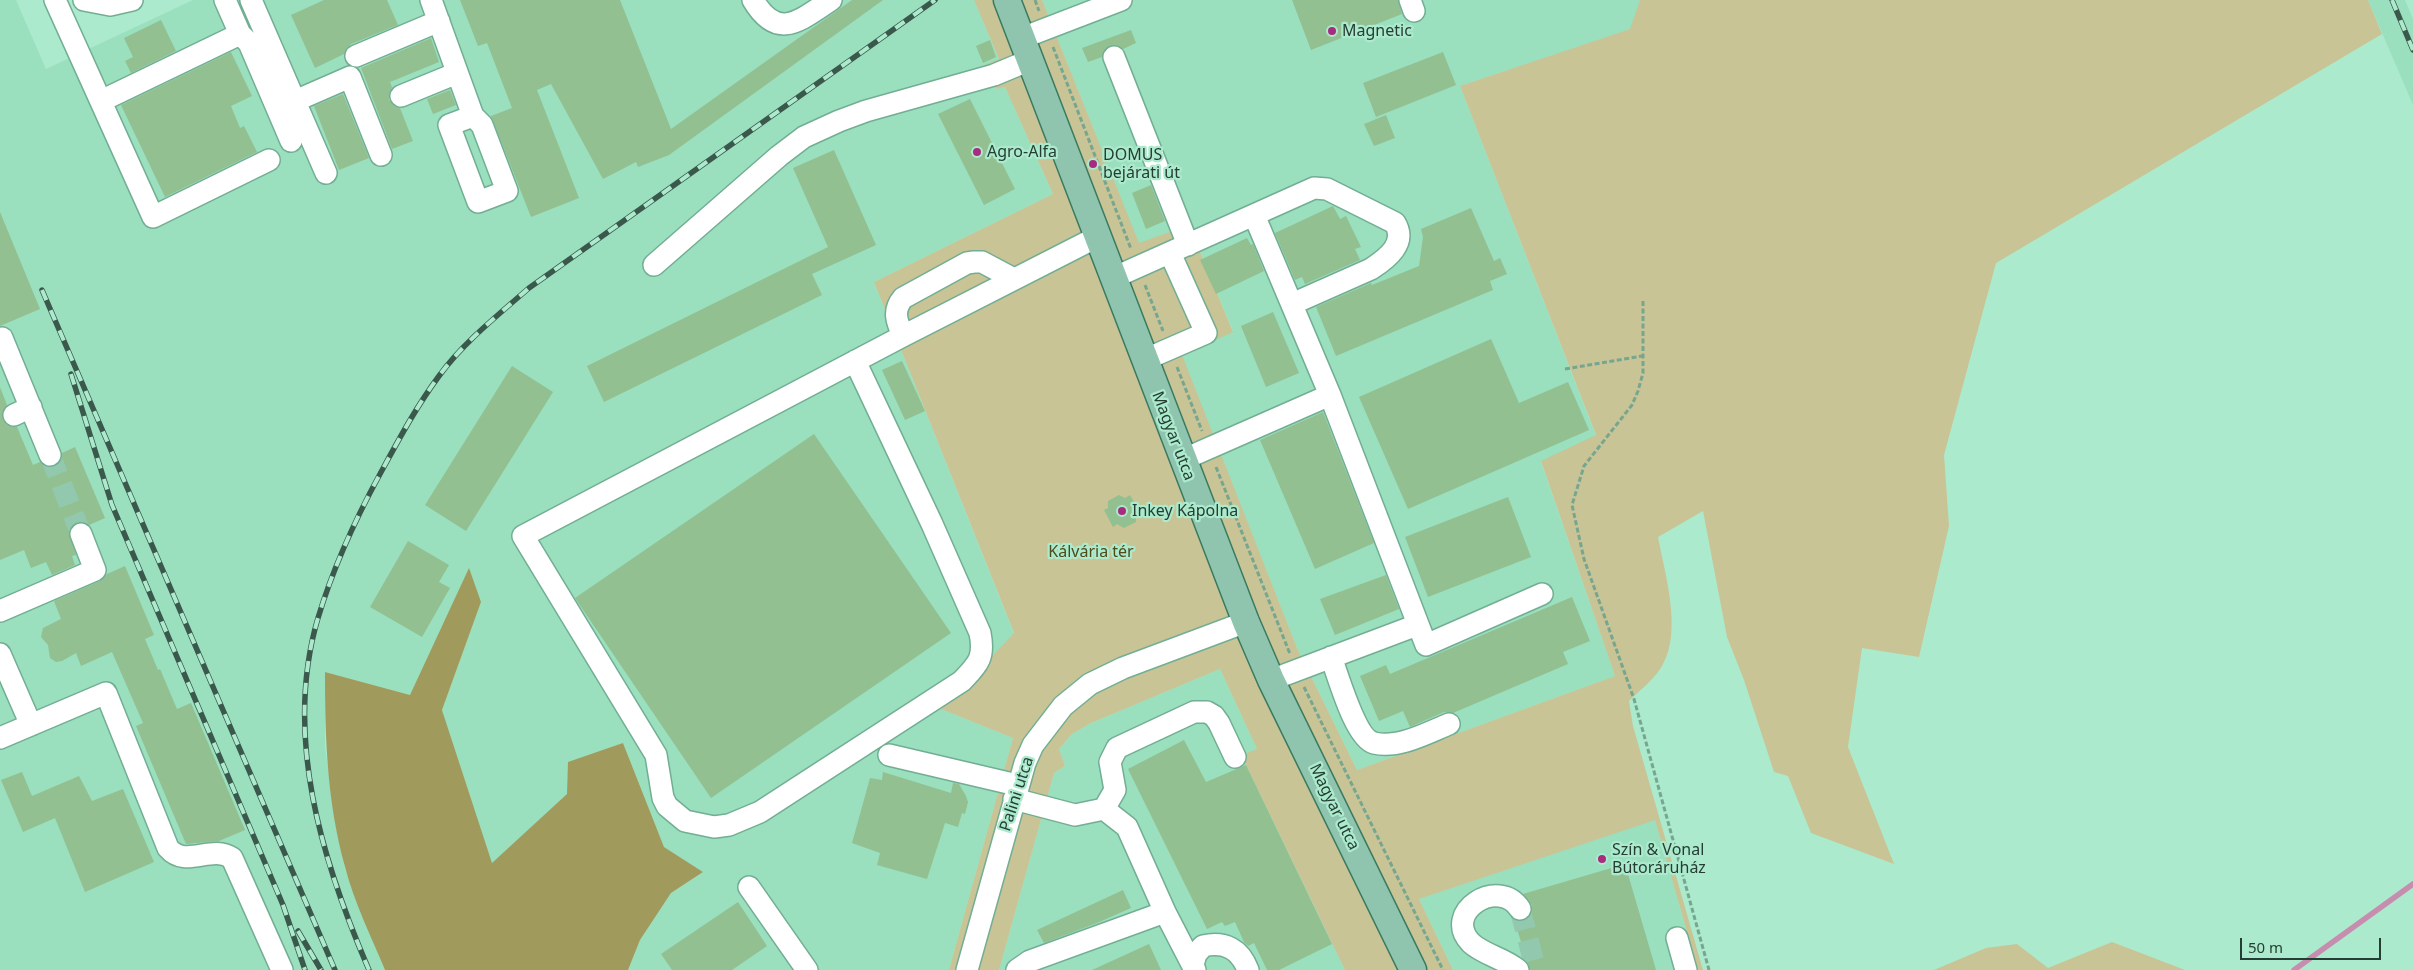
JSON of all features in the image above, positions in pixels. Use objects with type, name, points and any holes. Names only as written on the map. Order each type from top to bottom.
[{"type":"main road","name":"Magyar utca","points":[[1007,0],[1112,278],[1246,622],[1272,680],[1413,970]]},
{"type":"street","points":[[56,0],[153,216],[269,160]]},
{"type":"street","points":[[84,0],[110,5],[132,0]]},
{"type":"street","points":[[225,0],[240,34],[249,43],[291,141]]},
{"type":"street","points":[[251,0],[326,173]]},
{"type":"street","points":[[431,0],[472,116]]},
{"type":"street","points":[[753,0],[768,19],[783,25],[796,21],[831,0]]},
{"type":"street","points":[[654,265],[779,156],[804,137],[866,111],[994,75],[1026,49],[1046,29],[1120,0]]},
{"type":"street","points":[[356,56],[439,21]]},
{"type":"street","points":[[101,101],[240,34]]},
{"type":"street","points":[[1114,57],[1206,333],[1144,360]]},
{"type":"street","points":[[401,96],[457,73]]},
{"type":"street","points":[[295,101],[350,77],[381,155]]},
{"type":"street","points":[[1112,278],[1314,188],[1327,189],[1388,218],[1398,228],[1398,243],[1383,261],[1371,269],[1292,304]]},
{"type":"street","points":[[1254,216],[1330,395],[1426,645],[1542,594]]},
{"type":"street","points":[[856,361],[932,524],[980,633],[981,657],[962,681],[760,812],[729,825],[714,828],[685,821],[667,806],[663,798],[656,755],[523,536],[856,361],[900,338],[1097,237]]},
{"type":"street","points":[[900,338],[896,314],[899,303],[903,298],[967,264],[982,262],[1014,279]]},
{"type":"street","points":[[2,338],[22,411],[50,455]]},
{"type":"street","points":[[1182,460],[1330,395]]},
{"type":"street","points":[[0,611],[95,570],[81,534]]},
{"type":"street","name":"Palini utca","points":[[967,970],[1016,792],[1033,745],[1074,695],[1090,684],[1123,668],[1246,622]]},
{"type":"street","points":[[1272,680],[1417,625]]},
{"type":"street","points":[[0,654],[31,725]]},
{"type":"street","points":[[1331,657],[1357,724],[1368,740],[1375,743],[1407,740],[1448,724]]},
{"type":"street","points":[[0,738],[106,693],[168,848],[174,854],[185,858],[216,853],[232,858],[282,970]]},
{"type":"street","points":[[889,755],[1016,792],[1074,815],[1104,809],[1115,790],[1110,762],[1117,748],[1184,715],[1200,711],[1214,716],[1220,723],[1235,757]]},
{"type":"street","points":[[1104,809],[1127,827],[1165,912],[1194,967]]},
{"type":"street","points":[[750,887],[807,970]]},
{"type":"street","points":[[1518,970],[1470,942],[1463,924],[1466,912],[1470,906],[1483,898],[1504,896],[1512,900],[1520,909]]},
{"type":"street","points":[[1017,970],[1030,961],[1165,912]]},
{"type":"street","points":[[1175,931],[1195,943],[1232,948],[1238,952],[1248,970]]},
{"type":"street","points":[[1678,938],[1686,970]]},
{"type":"street","points":[[1194,967],[1199,949],[1210,945]]},
{"type":"path","points":[[1035,0],[1296,671],[1444,970]]},
{"type":"path","points":[[1643,301],[1643,373],[1638,391],[1632,405],[1584,466],[1572,505],[1584,559],[1634,699],[1709,970]]},
{"type":"path","points":[[1565,369],[1642,356]]},
{"type":"shaded area","points":[[0,0],[16,0],[46,69],[193,0],[974,0],[999,59],[995,89],[1005,87],[1053,194],[874,282],[1014,634],[941,709],[1013,738],[949,970],[628,970],[640,940],[671,893],[703,872],[664,847],[623,743],[492,864],[442,710],[481,602],[410,695],[325,672],[325,747],[337,832],[345,869],[385,970],[0,970]]},
{"type":"shaded area","points":[[1042,0],[1640,0],[1631,29],[1460,86],[1596,436],[1541,462],[1615,676],[1357,770],[1297,648],[1181,355],[1233,331],[1189,225],[1139,244]]},
{"type":"shaded area","points":[[2368,0],[2405,0],[2413,19],[2413,105]]},
{"type":"shaded area","points":[[469,568],[481,602],[442,710],[492,863],[567,794],[568,762],[623,743],[664,847],[703,872],[671,893],[640,940],[628,970],[385,970],[358,906],[349,880],[334,818],[328,770],[325,672],[410,695]]},
{"type":"shaded area","points":[[1220,669],[1257,749],[1246,765],[1345,970],[999,970],[1054,773],[1065,766],[1059,749],[1072,734],[1091,723]]},
{"type":"shaded area","name":"Szín & Vonal Bútoráruház","points":[[1655,819],[1698,970],[1453,970],[1419,899]]},
{"type":"green space","name":"Kálvária tér","points":[[974,0],[1042,0],[1139,243],[1189,225],[1233,332],[1182,355],[1297,648],[1357,770],[1615,676],[1541,461],[1596,435],[1460,86],[1630,29],[1640,0],[2368,0],[2382,34],[1996,263],[1944,455],[1949,526],[1919,657],[1862,648],[1848,747],[1894,864],[1811,833],[1788,776],[1774,772],[1744,680],[1727,637],[1703,511],[1658,537],[1668,584],[1672,619],[1669,650],[1656,674],[1629,701],[1633,726],[1703,970],[1698,970],[1655,820],[1419,899],[1453,970],[1345,970],[1246,765],[1242,755],[1257,749],[1220,669],[1091,723],[1072,734],[1059,749],[1065,766],[1054,773],[999,970],[949,970],[1013,738],[941,709],[1014,633],[874,282],[1053,194],[1005,87],[996,89],[986,64],[999,59]]},
{"type":"green space","points":[[2112,942],[2185,970],[1934,970],[1986,948],[2017,944],[2048,968]]},
{"type":"building","points":[[324,0],[387,0],[398,25],[351,44],[344,54],[315,68],[291,15]]},
{"type":"building","points":[[460,0],[620,0],[671,129],[852,0],[883,0],[669,155],[638,167],[636,162],[603,179],[551,84],[537,90],[579,198],[531,217],[491,116],[512,108],[487,43],[478,46]]},
{"type":"building","name":"Magnetic","points":[[1292,0],[1398,0],[1402,14],[1311,50]]},
{"type":"building","points":[[161,20],[176,51],[131,73],[125,61],[133,57],[124,38]]},
{"type":"building","points":[[1131,30],[1136,43],[1123,49],[1116,45],[1109,46],[1104,50],[1102,57],[1088,62],[1082,48]]},
{"type":"building","points":[[431,38],[439,62],[390,82],[392,87],[389,100],[394,106],[400,108],[413,141],[392,149],[361,68]]},
{"type":"building","points":[[990,40],[996,57],[983,63],[976,46]]},
{"type":"building","points":[[231,52],[252,96],[231,106],[240,128],[244,126],[257,152],[165,197],[121,105]]},
{"type":"building","points":[[1443,52],[1456,85],[1376,117],[1363,83]]},
{"type":"building","points":[[450,90],[456,105],[433,114],[427,99]]},
{"type":"building","points":[[343,94],[369,158],[339,170],[314,106]]},
{"type":"building","name":"Agro-Alfa","points":[[970,99],[1015,189],[984,205],[938,114]]},
{"type":"building","points":[[1386,115],[1395,138],[1374,146],[1364,124]]},
{"type":"building","points":[[834,150],[876,245],[812,274],[822,295],[604,402],[587,366],[828,247],[793,168]]},
{"type":"building","points":[[1151,185],[1165,221],[1146,229],[1132,193]]},
{"type":"building","points":[[1333,206],[1340,219],[1346,216],[1361,247],[1355,249],[1360,260],[1305,284],[1302,277],[1295,280],[1275,233]]},
{"type":"building","points":[[1471,208],[1494,261],[1500,258],[1507,274],[1490,281],[1493,290],[1336,356],[1316,307],[1371,283],[1372,285],[1419,266],[1423,237],[1421,229]]},
{"type":"building","points":[[0,212],[40,309],[0,326]]},
{"type":"building","points":[[1247,238],[1251,245],[1253,244],[1264,271],[1216,294],[1200,260]]},
{"type":"building","points":[[1273,312],[1299,373],[1266,387],[1241,326]]},
{"type":"building","points":[[1491,339],[1519,403],[1568,382],[1589,430],[1408,509],[1359,397]]},
{"type":"building","points":[[902,361],[925,411],[905,420],[882,370]]},
{"type":"building","points":[[512,366],[553,392],[466,531],[425,505]]},
{"type":"building","points":[[0,387],[7,405],[2,413],[3,420],[7,425],[17,427],[33,465],[40,462],[48,467],[55,466],[60,462],[62,453],[75,447],[105,518],[89,525],[82,522],[72,526],[69,533],[76,555],[72,556],[75,565],[52,575],[46,562],[31,568],[24,550],[0,560]]},
{"type":"building","points":[[1323,412],[1374,543],[1315,569],[1260,440]]},
{"type":"building","points":[[814,434],[951,633],[711,798],[575,598]]},
{"type":"building","name":"Inkey Kápolna","points":[[1119,495],[1125,498],[1130,495],[1140,512],[1136,514],[1136,522],[1124,528],[1117,524],[1113,527],[1104,510],[1108,508],[1108,501]]},
{"type":"building","points":[[1508,497],[1531,557],[1428,597],[1405,537]]},
{"type":"building","points":[[408,541],[449,565],[439,582],[450,588],[422,637],[370,607]]},
{"type":"building","points":[[125,566],[154,635],[145,639],[158,670],[160,669],[177,709],[191,703],[245,830],[219,841],[186,844],[136,726],[143,723],[112,652],[81,666],[76,653],[62,661],[56,662],[50,658],[48,645],[41,637],[43,628],[61,619],[54,601],[100,581],[107,574]]},
{"type":"building","points":[[1386,575],[1399,609],[1335,635],[1320,599]]},
{"type":"building","points":[[1572,597],[1590,641],[1563,652],[1568,664],[1453,713],[1444,712],[1410,727],[1403,711],[1379,721],[1360,676],[1386,665],[1390,674]]},
{"type":"building","points":[[1184,740],[1206,782],[1246,765],[1332,944],[1279,970],[1267,970],[1254,943],[1248,946],[1244,942],[1235,922],[1225,926],[1222,922],[1207,929],[1128,769]]},
{"type":"building","points":[[22,772],[32,796],[79,776],[92,801],[123,789],[154,862],[85,892],[55,818],[23,832],[1,780]]},
{"type":"building","points":[[883,772],[951,793],[953,783],[959,784],[966,796],[968,802],[965,814],[962,813],[958,827],[945,823],[927,879],[877,865],[880,853],[852,843],[870,778],[882,780]]},
{"type":"building","points":[[1625,864],[1656,970],[1530,970],[1514,920],[1524,921],[1532,913],[1532,905],[1523,894]]},
{"type":"building","points":[[1123,890],[1131,908],[1044,943],[1037,930]]},
{"type":"building","points":[[738,902],[767,946],[732,970],[672,970],[661,954]]},
{"type":"building","points":[[1149,944],[1161,970],[1092,970]]},
{"type":"waterway","points":[[2294,970],[2413,884]]},
{"type":"tunnel","points":[[50,455],[81,534]]},
{"type":"tunnel","points":[[1520,909],[1536,970]]},
{"type":"railway","points":[[369,970],[336,886],[323,842],[313,797],[306,752],[305,707],[308,663],[318,618],[345,544],[380,474],[408,424],[448,364],[481,330],[529,288],[935,0]]},
{"type":"railway","points":[[2392,0],[2413,50]]},
{"type":"railway","points":[[42,290],[335,970]]},
{"type":"railway","points":[[71,374],[112,505],[283,905],[305,970]]},
{"type":"railway","points":[[298,931],[321,970]]},
{"type":"place","name":"Magnetic","points":[[1332,31]]},
{"type":"place","name":"Agro-Alfa","points":[[977,152]]},
{"type":"place","name":"DOMUS bejárati út","points":[[1093,164]]},
{"type":"place","name":"Inkey Kápolna","points":[[1122,511]]},
{"type":"place","name":"Szín & Vonal Bútoráruház","points":[[1602,859]]}]
